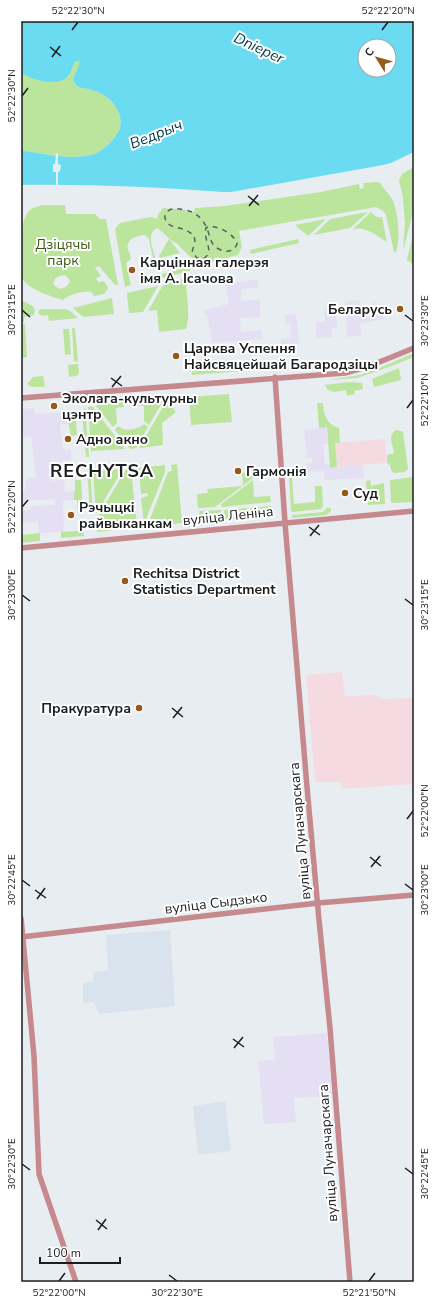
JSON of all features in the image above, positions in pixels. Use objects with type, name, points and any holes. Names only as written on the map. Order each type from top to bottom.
[{"type":"street","points":[[21,398],[174,387],[275,377],[345,373],[374,365],[414,348]]},
{"type":"street","name":"вуліца Луначарскага","points":[[275,377],[285,523],[330,1028],[350,1282]]},
{"type":"street","name":"вуліца Леніна","points":[[21,548],[414,511]]},
{"type":"street","name":"вуліца Сыдзько","points":[[22,937],[318,904],[414,895]]},
{"type":"street","points":[[21,918],[34,1056],[39,1174],[76,1282]]},
{"type":"shaded area","points":[[258,279],[258,287],[241,290],[242,301],[260,299],[260,317],[240,318],[241,332],[261,330],[262,339],[212,343],[207,314],[204,314],[204,310],[229,304],[226,284]]},
{"type":"shaded area","points":[[360,300],[361,306],[364,306],[365,311],[374,310],[373,301],[379,307],[384,319],[359,324],[362,335],[347,337],[345,302]]},
{"type":"shaded area","points":[[335,302],[337,327],[331,328],[332,337],[316,338],[316,322],[325,322],[324,311]]},
{"type":"shaded area","points":[[296,314],[299,343],[281,345],[281,339],[291,338],[290,324],[286,324],[285,315]]},
{"type":"shaded area","points":[[34,408],[34,414],[66,412],[68,424],[60,425],[63,450],[71,450],[71,460],[62,460],[62,472],[51,473],[52,481],[64,480],[65,492],[74,491],[74,500],[63,501],[64,532],[39,533],[38,522],[21,523],[21,511],[31,510],[31,506],[55,505],[54,499],[21,501],[21,491],[25,491],[25,482],[28,478],[36,477],[31,437],[21,438],[21,409]]},
{"type":"shaded area","points":[[326,427],[328,444],[323,445],[325,464],[330,464],[330,468],[363,465],[364,478],[325,480],[324,471],[295,473],[295,468],[307,467],[307,463],[312,463],[312,458],[307,458],[304,430]]},
{"type":"shaded area","points":[[385,439],[387,463],[337,467],[335,443]]},
{"type":"shaded area","points":[[342,672],[345,696],[374,695],[383,699],[414,698],[414,784],[341,789],[341,782],[315,782],[306,675]]},
{"type":"shaded area","points":[[170,930],[175,1006],[99,1014],[94,1002],[83,1003],[83,983],[93,982],[94,972],[108,970],[106,935]]},
{"type":"shaded area","points":[[327,1033],[332,1096],[294,1098],[296,1122],[264,1124],[258,1061],[275,1060],[273,1037]]},
{"type":"shaded area","points":[[225,1101],[231,1151],[198,1155],[193,1106]]},
{"type":"green space","points":[[79,61],[79,67],[74,78],[76,86],[101,93],[113,103],[118,110],[121,122],[117,134],[106,147],[91,155],[65,157],[21,150],[21,73],[42,80],[55,82],[68,76],[75,62]]},
{"type":"green space","points":[[414,167],[414,208],[403,251],[405,223],[403,198],[399,180],[402,174]]},
{"type":"green space","points":[[363,183],[380,183],[389,194],[395,206],[399,233],[396,252],[394,252],[386,215],[383,211],[376,207],[239,231],[242,247],[238,255],[199,265],[176,243],[157,228],[151,237],[155,258],[153,258],[149,239],[145,235],[132,238],[128,243],[128,250],[131,259],[126,263],[131,285],[125,287],[115,229],[120,223],[151,217],[158,219],[157,216],[163,208],[194,212],[195,208],[225,206],[321,192],[359,184],[360,189],[364,188]]},
{"type":"green space","name":"Дзіцячы парк","points":[[42,205],[65,205],[66,214],[95,214],[100,219],[106,219],[118,285],[115,285],[99,266],[95,268],[101,276],[96,278],[98,282],[104,281],[108,288],[104,294],[94,296],[91,292],[80,293],[69,296],[63,300],[40,292],[21,278],[21,234],[25,218],[29,211]],"holes":[[[65,275],[70,282],[68,285],[62,289],[57,288],[53,284],[57,277]]]},
{"type":"green space","points":[[368,212],[350,228],[314,235],[330,219]]},
{"type":"green space","points":[[371,212],[373,215],[382,217],[387,242],[367,230],[358,228],[353,229]]},
{"type":"green space","points":[[326,219],[308,236],[295,225]]},
{"type":"green space","points":[[414,230],[414,265],[407,260]]},
{"type":"green space","points":[[169,239],[180,253],[160,258],[159,256]]},
{"type":"green space","points":[[298,239],[299,243],[251,254],[250,250]]},
{"type":"green space","points":[[190,267],[190,271],[157,278],[159,275]]},
{"type":"green space","points":[[181,279],[186,280],[188,318],[186,329],[159,332],[157,310],[148,311],[163,285]]},
{"type":"green space","points":[[158,286],[143,312],[129,313],[127,293]]},
{"type":"green space","points":[[112,298],[114,314],[83,317],[73,308]]},
{"type":"green space","points":[[21,300],[33,306],[35,310],[34,315],[24,317],[24,322],[21,322]]},
{"type":"green space","points":[[40,309],[69,310],[78,318],[49,321],[48,315],[42,316],[39,314],[38,312]]},
{"type":"green space","points":[[25,324],[27,357],[21,358],[21,325]]},
{"type":"green space","points":[[72,328],[75,328],[78,361],[74,362]]},
{"type":"green space","points":[[63,329],[69,329],[71,354],[65,355]]},
{"type":"green space","points":[[414,353],[414,357],[357,378],[329,380],[360,375]]},
{"type":"green space","points":[[255,362],[255,370],[192,375],[191,367]]},
{"type":"green space","points":[[78,364],[79,373],[76,376],[69,377],[68,365]]},
{"type":"green space","points":[[399,368],[401,380],[374,387],[372,379]]},
{"type":"green space","points":[[43,376],[45,387],[32,387],[27,384],[33,377]]},
{"type":"green space","points":[[349,382],[362,383],[363,389],[354,391],[355,394],[347,396],[346,390],[331,391],[325,385]]},
{"type":"green space","points":[[229,394],[232,422],[191,425],[189,397]]},
{"type":"green space","points":[[162,399],[162,403],[149,425],[144,421],[144,406],[135,406],[134,402]]},
{"type":"green space","points":[[167,400],[173,400],[174,410],[176,412],[162,423],[163,445],[139,448]]},
{"type":"green space","points":[[123,402],[124,407],[116,408],[117,423],[113,427],[96,406],[99,404]]},
{"type":"green space","points":[[317,403],[323,403],[326,418],[331,424],[339,428],[340,443],[335,443],[337,467],[330,468],[327,427],[319,428]]},
{"type":"green space","points":[[85,406],[89,457],[86,457],[82,415]]},
{"type":"green space","points":[[92,406],[125,449],[91,451],[88,407]]},
{"type":"green space","points":[[75,414],[77,435],[71,436],[67,415]]},
{"type":"green space","points":[[144,424],[148,427],[136,448],[130,449],[115,430],[118,426],[131,430]]},
{"type":"green space","points":[[396,430],[403,432],[408,469],[405,472],[395,473],[392,472],[390,465],[387,463],[387,455],[394,453],[391,438],[393,432]]},
{"type":"green space","points":[[177,464],[182,523],[147,527],[168,472],[172,471],[171,465]]},
{"type":"green space","points":[[165,465],[165,472],[144,524],[141,498],[148,496],[147,493],[141,494],[139,468]]},
{"type":"green space","points":[[87,468],[90,468],[93,513],[90,513]]},
{"type":"green space","points":[[131,468],[137,527],[97,532],[96,520],[126,469]]},
{"type":"green space","points":[[123,469],[96,514],[93,471]]},
{"type":"green space","points":[[253,472],[253,478],[243,486],[242,473]]},
{"type":"green space","points":[[289,473],[295,473],[292,479],[294,504],[315,502],[315,486],[322,486],[323,506],[321,509],[291,511]]},
{"type":"green space","points":[[414,477],[414,502],[391,503],[390,480]]},
{"type":"green space","points":[[75,480],[81,480],[83,513],[78,514],[77,500],[74,500]]},
{"type":"green space","points":[[253,480],[254,497],[270,496],[271,502],[222,507],[222,505],[220,505]]},
{"type":"green space","points":[[370,480],[371,486],[384,483],[385,504],[368,505],[366,481]]},
{"type":"green space","points":[[242,486],[215,507],[198,508],[197,494],[208,493],[207,489]]},
{"type":"green space","points":[[271,506],[272,517],[251,518],[250,508]]},
{"type":"green space","points":[[247,508],[247,518],[225,520],[224,510]]},
{"type":"green space","points":[[327,508],[331,508],[331,511],[326,515],[292,518],[292,515],[323,512]]},
{"type":"green space","points":[[221,510],[222,521],[200,522],[199,511]]},
{"type":"green space","points":[[78,519],[83,519],[84,536],[61,538],[61,532],[78,531]]},
{"type":"green space","points":[[40,533],[40,541],[21,543],[21,535]]},
{"type":"water","points":[[21,21],[414,21],[414,152],[391,163],[383,165],[231,192],[122,186],[21,185],[21,150],[65,157],[95,154],[106,147],[117,134],[121,122],[118,110],[104,95],[90,89],[76,86],[74,78],[79,67],[79,61],[75,62],[68,76],[62,81],[50,82],[31,78],[21,73]]},
{"type":"pier","points":[[56,153],[58,154],[58,164],[61,165],[60,171],[58,172],[58,186],[56,186],[56,172],[53,172],[53,164],[55,164]]},
{"type":"railway","points":[[208,227],[206,228],[205,232],[209,249],[207,256],[203,259],[197,258],[192,252],[195,242],[194,235],[184,229],[170,225],[166,221],[165,215],[168,211],[174,209],[192,212],[196,214],[204,223],[206,227],[208,231],[211,241],[216,247],[227,251],[236,247],[236,240],[225,231],[216,227],[208,227]]},
{"type":"place","name":"Карцінная галерэя імя А. Ісачова","points":[[132,270]]},
{"type":"place","name":"Беларусь","points":[[400,309]]},
{"type":"place","name":"Царква Успення Найсвяцейшай Багародзіцы","points":[[176,356]]},
{"type":"place","name":"Эколага-культурны цэнтр","points":[[54,406]]},
{"type":"place","name":"Адно акно","points":[[68,439]]},
{"type":"place","name":"Гармонія","points":[[238,471]]},
{"type":"place","name":"Суд","points":[[345,493]]},
{"type":"place","name":"Рэчыцкі райвыканкам","points":[[71,515]]},
{"type":"place","name":"Rechitsa District Statistics Department","points":[[125,581]]},
{"type":"place","name":"Пракуратура","points":[[139,708]]},
{"type":"district","name":"RECHYTSA","points":[[102,471]]},
{"type":"water label","name":"Dnieper","points":[[259,48]]},
{"type":"water label","name":"Ведрыч","points":[[156,134]]}]
